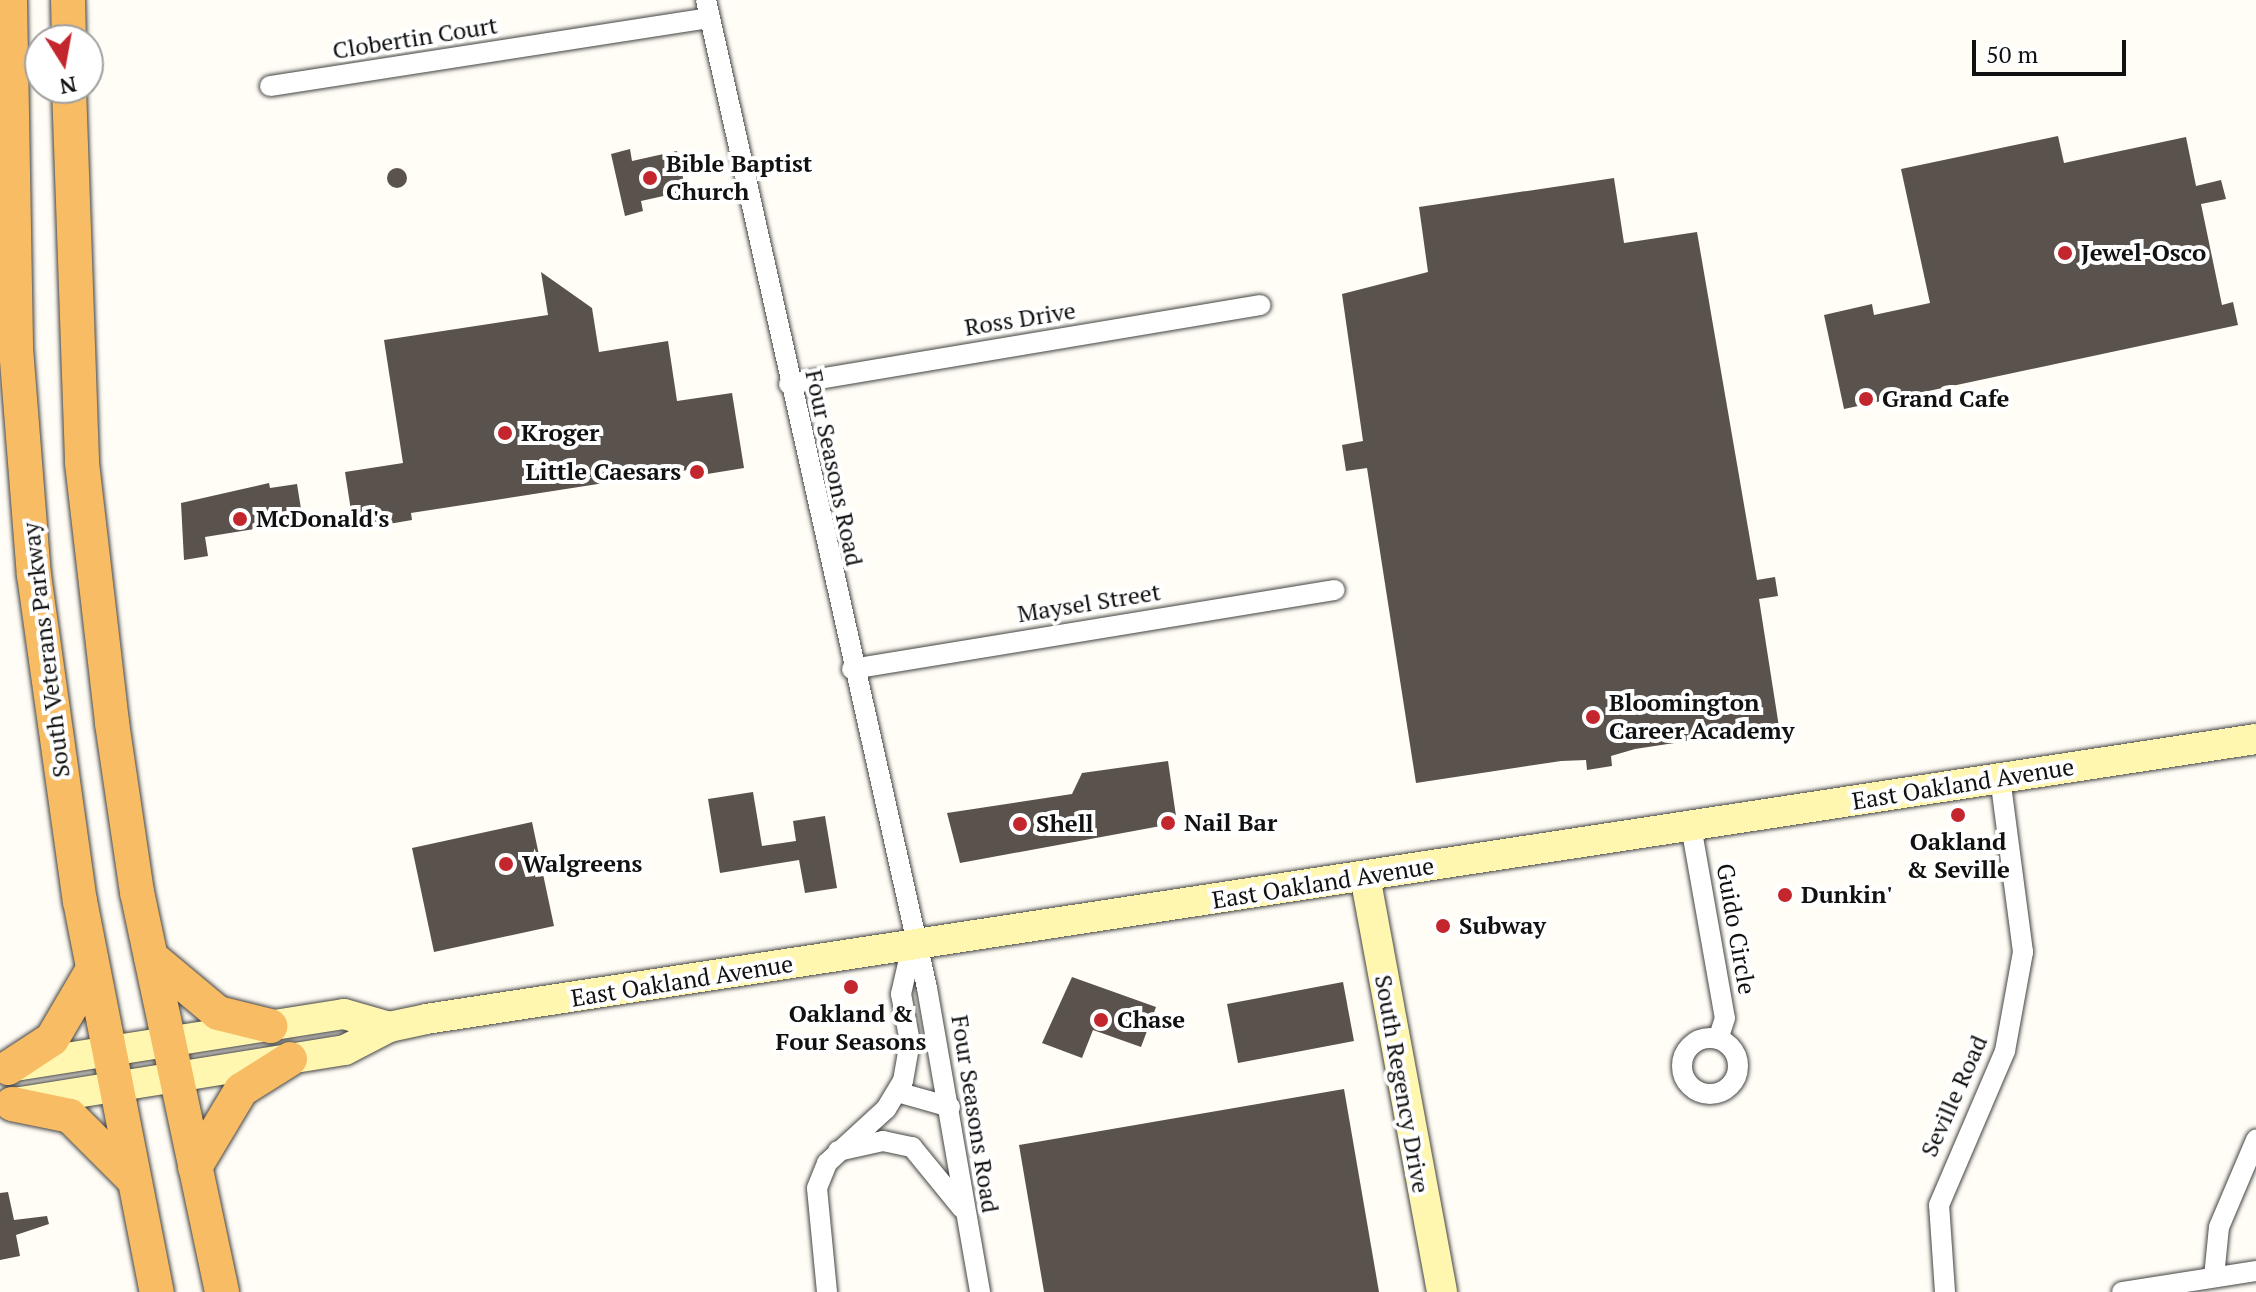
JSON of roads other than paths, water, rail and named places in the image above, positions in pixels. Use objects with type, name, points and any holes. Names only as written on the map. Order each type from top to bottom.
[{"type":"highway","name":"South Veterans Parkway","points":[[10,0],[16,348],[28,502],[93,969],[157,1292]]},
{"type":"highway","points":[[68,0],[69,24]]},
{"type":"highway","points":[[70,104],[82,463],[112,723],[151,957],[222,1292]]},
{"type":"highway","points":[[151,957],[218,1013],[270,1026]]},
{"type":"highway","points":[[4,1068],[52,1039],[93,969]]},
{"type":"highway","points":[[195,1167],[241,1090],[290,1059]]},
{"type":"highway","points":[[6,1104],[70,1116],[134,1179]]},
{"type":"main road","name":"East Oakland Avenue","points":[[6,1104],[114,1070],[172,1060],[290,1059],[345,1050],[389,1027],[2256,739]]},
{"type":"main road","name":"South Regency Drive","points":[[1365,876],[1442,1292]]},
{"type":"main road","name":"East Oakland Avenue","points":[[172,1060],[270,1026],[344,1014],[389,1027]]},
{"type":"main road","name":"East Oakland Avenue","points":[[4,1068],[114,1070]]},
{"type":"street","name":"Clobertin Court","points":[[270,86],[708,9]]},
{"type":"street","name":"Four Seasons Road","points":[[708,9],[912,946],[950,1107],[964,1211],[980,1292]]},
{"type":"street","name":"Ross Drive","points":[[789,384],[1260,305]]},
{"type":"street","name":"Maysel Street","points":[[852,669],[1335,590]]},
{"type":"street","name":"Seville Road","points":[[1945,1292],[1939,1205],[2005,1051],[2023,952],[2000,778]]},
{"type":"street","name":"Guido Circle","points":[[1691,826],[1725,1018],[1718,1039]]},
{"type":"street","name":"Four Seasons Road","points":[[897,1092],[910,1042],[901,994],[912,946]]},
{"type":"street","points":[[827,1292],[817,1188],[838,1151],[897,1092],[950,1107]]},
{"type":"street","points":[[2214,1277],[2219,1227],[2256,1140]]},
{"type":"street","points":[[838,1151],[883,1141],[912,1147],[964,1211]]},
{"type":"street","points":[[2122,1292],[2256,1271]]},
{"type":"place","name":"Bible Baptist Church","points":[[650,178]]},
{"type":"place","name":"Jewel-Osco","points":[[2065,253]]},
{"type":"place","name":"Grand Cafe","points":[[1866,399]]},
{"type":"place","name":"Kroger","points":[[505,433]]},
{"type":"place","name":"Little Caesars","points":[[697,472]]},
{"type":"place","name":"McDonald's","points":[[240,519]]},
{"type":"place","name":"Bloomington Career Academy","points":[[1593,717]]},
{"type":"place","name":"Oakland & Seville","points":[[1958,815]]},
{"type":"place","name":"Nail Bar","points":[[1168,823]]},
{"type":"place","name":"Shell","points":[[1020,824]]},
{"type":"place","name":"Walgreens","points":[[506,864]]},
{"type":"place","name":"Dunkin'","points":[[1785,895]]},
{"type":"place","name":"Subway","points":[[1443,926]]},
{"type":"place","name":"Oakland & Four Seasons","points":[[851,987]]},
{"type":"place","name":"Chase","points":[[1101,1020]]}]
